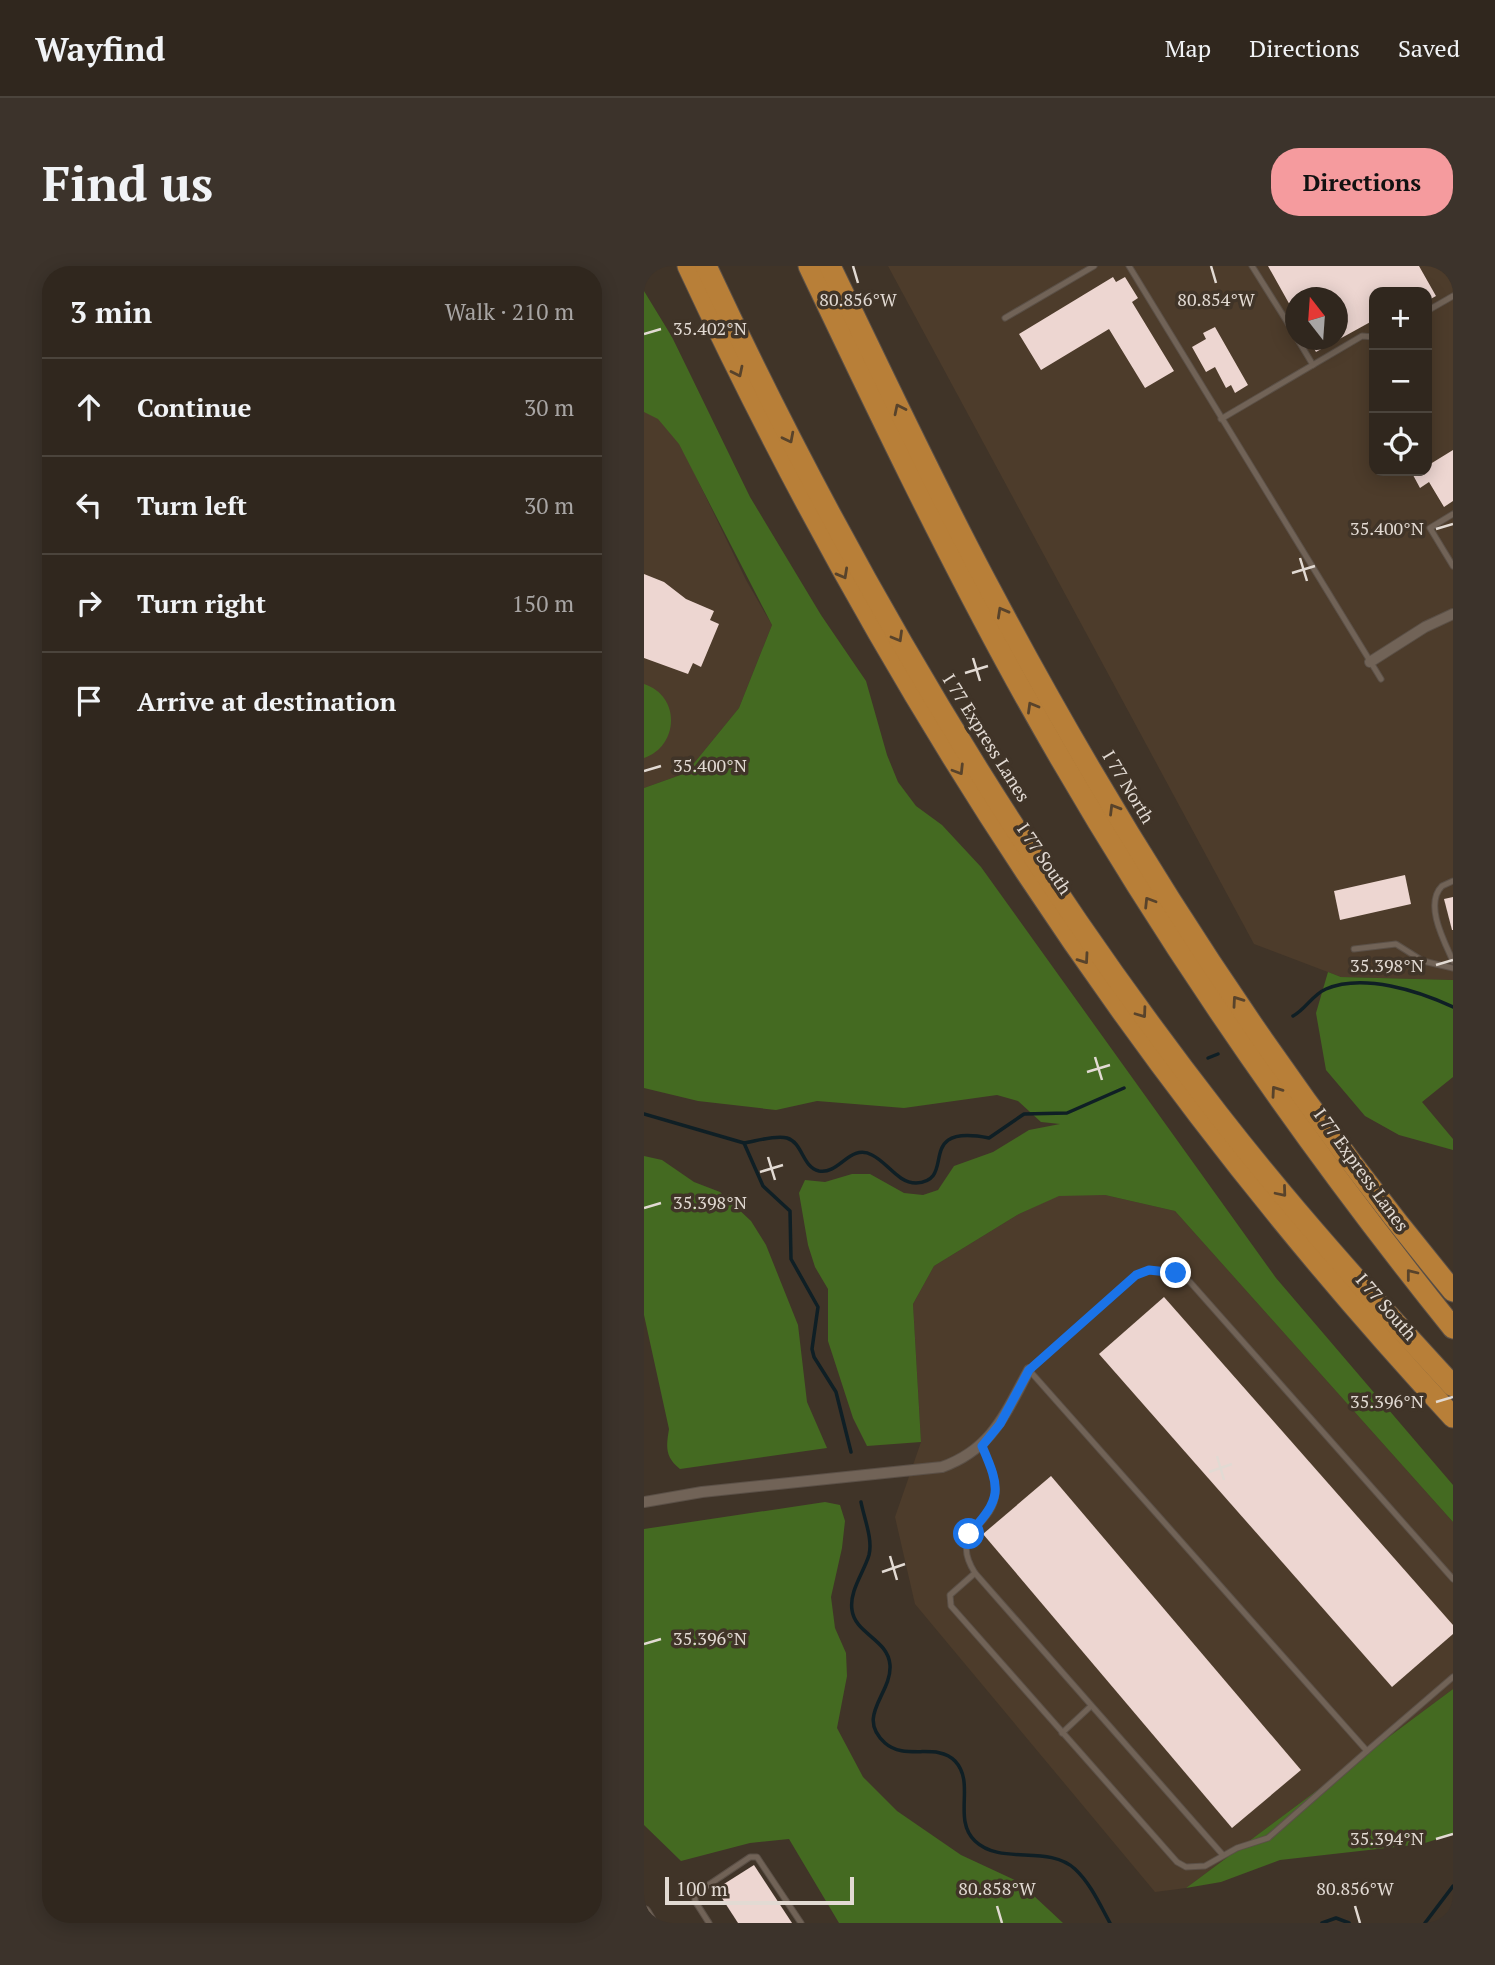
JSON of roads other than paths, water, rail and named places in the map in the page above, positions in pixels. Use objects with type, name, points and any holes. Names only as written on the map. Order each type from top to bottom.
[{"type":"highway","name":"I 77 South","points":[[688,266],[762,421],[849,586],[943,745],[1043,901],[1150,1052],[1255,1187],[1453,1417]]},
{"type":"highway","name":"I 77 Express Lanes","points":[[706,266],[777,414],[863,578],[957,737],[1057,892],[1219,1115],[1337,1257],[1453,1386]]},
{"type":"highway","name":"I 77 Express Lanes","points":[[809,266],[979,611],[1112,845],[1264,1075],[1372,1224],[1453,1328]]},
{"type":"highway","name":"I 77 North","points":[[830,266],[990,591],[1129,834],[1280,1064],[1453,1291]]},
{"type":"street","points":[[1370,662],[1425,627],[1453,614]]},
{"type":"street","points":[[644,1502],[702,1492],[942,1468],[962,1460],[982,1446],[1000,1424],[1029,1370]]},
{"type":"street","points":[[644,1913],[650,1923]]},
{"type":"lane","points":[[1004,318],[1094,266]]},
{"type":"lane","points":[[1129,266],[1381,679]]},
{"type":"lane","points":[[1252,266],[1285,319]]},
{"type":"lane","points":[[1432,308],[1453,296]]},
{"type":"lane","points":[[1221,419],[1362,337],[1369,337]]},
{"type":"lane","points":[[1305,350],[1314,365]]},
{"type":"lane","points":[[1453,514],[1430,528],[1453,565]]},
{"type":"lane","points":[[1453,881],[1437,891],[1435,900],[1436,913],[1453,961]]},
{"type":"lane","points":[[1354,949],[1396,944],[1423,961],[1453,968]]},
{"type":"lane","points":[[1367,1751],[1029,1370],[1136,1275],[1149,1270],[1176,1273],[1190,1282],[1453,1579]]},
{"type":"lane","points":[[982,1446],[995,1482],[996,1495],[992,1507],[969,1534],[966,1543],[969,1563],[1091,1706],[1223,1854]]},
{"type":"lane","points":[[975,1573],[950,1595],[951,1606],[1177,1862],[1196,1868],[1223,1854],[1268,1839],[1453,1677]]},
{"type":"lane","points":[[1062,1733],[1091,1706]]},
{"type":"lane","points":[[709,1923],[695,1901],[695,1894],[750,1857],[757,1857],[801,1923]]},
{"type":"waterway","points":[[1293,1016],[1326,989],[1357,983],[1373,983],[1408,990],[1453,1007]]},
{"type":"waterway","points":[[1208,1058],[1218,1054]]},
{"type":"waterway","points":[[744,1143],[787,1138],[796,1145],[809,1165],[819,1171],[833,1169],[851,1156],[864,1152],[877,1158],[904,1180],[916,1183],[928,1180],[935,1173],[943,1145],[951,1138],[989,1138],[1024,1114],[1067,1113],[1124,1088]]},
{"type":"waterway","points":[[644,1114],[744,1143],[763,1186],[790,1211],[791,1259],[818,1307],[812,1349],[814,1357],[836,1392],[851,1452]]},
{"type":"waterway","points":[[861,1502],[870,1549],[855,1589],[852,1610],[859,1625],[884,1649],[890,1665],[886,1686],[874,1714],[873,1724],[877,1733],[893,1748],[939,1753],[955,1761],[964,1780],[965,1822],[975,1841],[998,1852],[1052,1858],[1064,1862],[1086,1881],[1110,1923]]},
{"type":"waterway","points":[[1425,1923],[1453,1886]]},
{"type":"waterway","points":[[1322,1923],[1336,1918],[1349,1923]]}]
